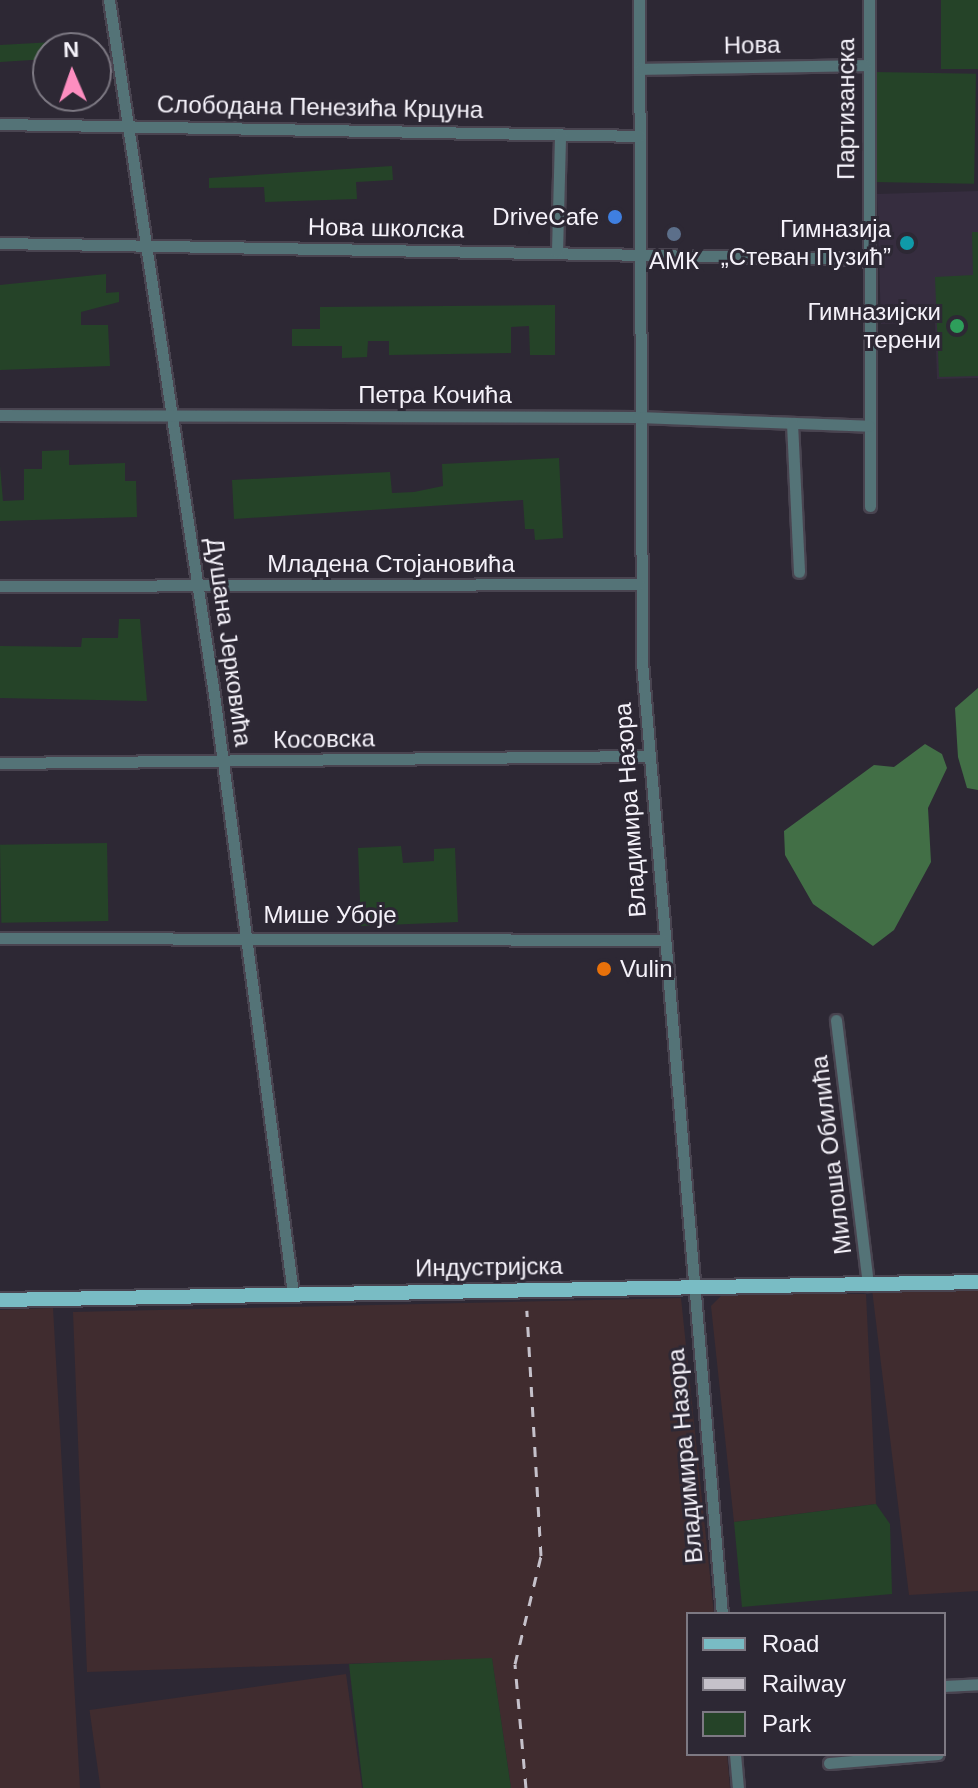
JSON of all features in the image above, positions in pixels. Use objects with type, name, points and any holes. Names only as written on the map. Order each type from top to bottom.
[{"type":"main road","name":"Индустријска","points":[[0,1300],[978,1282]]},
{"type":"street","name":"Душана Јерковића","points":[[109,0],[199,587],[293,1293]]},
{"type":"street","name":"Владимира Назора","points":[[639,0],[639,584],[660,940],[722,1612]]},
{"type":"street","name":"Партизанска","points":[[869,0],[865,65],[870,506]]},
{"type":"street","name":"Нова","points":[[640,69],[865,65]]},
{"type":"street","name":"Слободана Пенезића Крцуна","points":[[0,124],[640,136]]},
{"type":"street","points":[[557,252],[560,134]]},
{"type":"street","name":"Нова школска","points":[[0,243],[868,259]]},
{"type":"street","name":"Петра Кочића","points":[[0,415],[638,417],[869,426]]},
{"type":"street","points":[[792,423],[799,572]]},
{"type":"street","name":"Младена Стојановића","points":[[0,586],[639,584]]},
{"type":"street","name":"Косовска","points":[[0,763],[648,756]]},
{"type":"street","name":"Мише Убоје","points":[[0,938],[246,936],[660,940]]},
{"type":"street","name":"Милоша Обилића","points":[[836,1020],[868,1285]]},
{"type":"street","points":[[946,1686],[978,1684]]},
{"type":"street","points":[[735,1756],[738,1788]]},
{"type":"street","points":[[829,1763],[914,1756]]},
{"type":"shaded area","points":[[978,191],[978,378],[937,379],[935,322],[881,324],[877,194]]},
{"type":"shaded area","points":[[978,1288],[978,1591],[909,1595],[872,1289]]},
{"type":"shaded area","points":[[724,1293],[866,1294],[876,1504],[734,1522],[711,1306]]},
{"type":"shaded area","points":[[681,1298],[714,1612],[686,1612],[686,1756],[727,1756],[730,1788],[511,1788],[492,1659],[87,1672],[73,1312]]},
{"type":"shaded area","points":[[53,1308],[80,1788],[0,1788],[0,1310]]},
{"type":"shaded area","points":[[346,1674],[362,1788],[100,1788],[90,1710]]},
{"type":"green space","points":[[941,0],[978,0],[978,69],[941,69]]},
{"type":"green space","points":[[32,43],[32,60],[0,62],[0,45]]},
{"type":"green space","points":[[875,72],[976,74],[974,184],[873,182]]},
{"type":"green space","points":[[392,166],[393,180],[356,182],[357,199],[265,202],[264,187],[209,188],[209,178]]},
{"type":"green space","name":"Гимназијски терени","points":[[972,232],[978,232],[978,376],[939,377],[935,277],[973,275]]},
{"type":"green space","points":[[106,274],[106,293],[119,292],[119,302],[81,312],[81,325],[108,325],[110,366],[0,370],[0,285]]},
{"type":"green space","points":[[555,305],[555,355],[530,355],[529,326],[511,327],[511,353],[389,355],[389,341],[368,341],[367,357],[342,358],[342,346],[292,346],[292,329],[320,329],[320,307]]},
{"type":"green space","points":[[69,450],[69,465],[125,463],[125,481],[136,481],[137,517],[0,521],[0,466],[3,501],[24,500],[24,469],[42,469],[42,451]]},
{"type":"green space","points":[[559,458],[563,538],[535,540],[534,529],[525,529],[523,500],[234,519],[232,480],[390,472],[392,493],[414,492],[443,486],[442,464]]},
{"type":"green space","points":[[119,619],[140,619],[147,701],[0,698],[0,646],[81,647],[82,638],[118,638]]},
{"type":"green space","points":[[978,688],[978,790],[967,788],[958,757],[955,708]]},
{"type":"green space","points":[[925,744],[942,754],[947,768],[928,808],[931,862],[894,930],[873,946],[813,904],[785,855],[784,831],[874,765],[894,767]]},
{"type":"green space","points":[[107,843],[108,921],[1,923],[0,845]]},
{"type":"green space","points":[[401,846],[403,863],[434,861],[434,849],[455,848],[458,922],[361,926],[358,848]]},
{"type":"green space","points":[[876,1504],[890,1524],[892,1594],[742,1607],[734,1522]]},
{"type":"green space","points":[[492,1658],[511,1788],[363,1788],[349,1664]]},
{"type":"railway","points":[[526,1788],[515,1664],[541,1556],[527,1310]]},
{"type":"place","name":"DriveCafe","points":[[615,217]]},
{"type":"place","name":"АМК","points":[[674,234]]},
{"type":"place","name":"Гимназија „Стеван Пузић”","points":[[907,243]]},
{"type":"place","name":"Гимназијски терени","points":[[957,326]]},
{"type":"place","name":"Vulin","points":[[604,969]]}]
